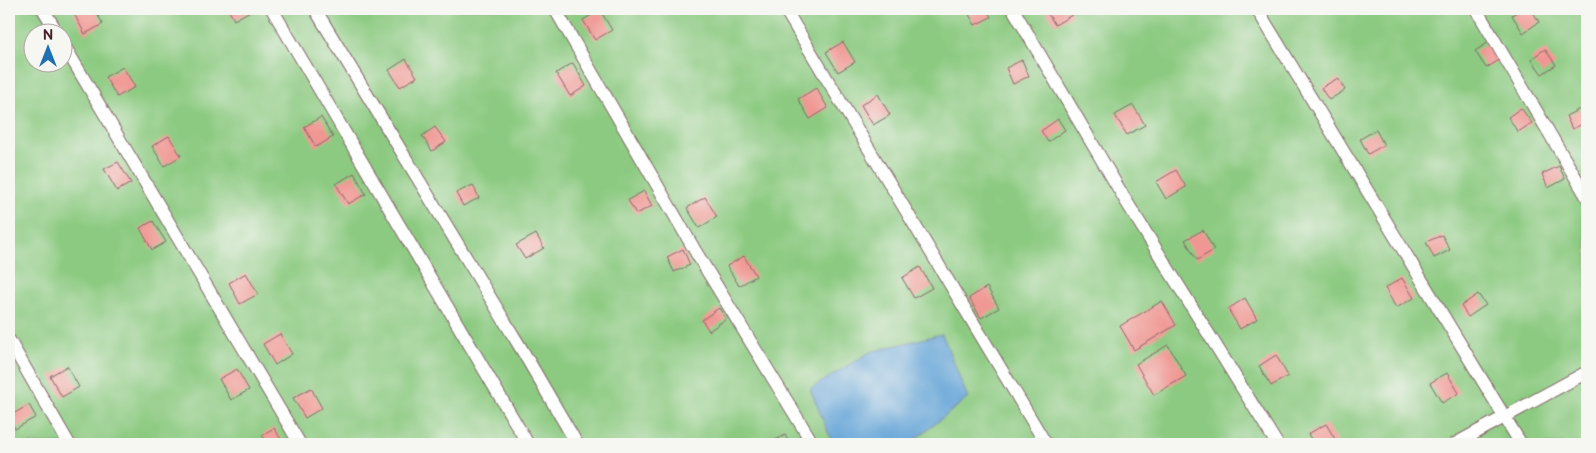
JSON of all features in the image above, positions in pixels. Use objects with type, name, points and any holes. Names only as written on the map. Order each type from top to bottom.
[{"type":"lane","points":[[43,9],[51,22]]},
{"type":"lane","points":[[272,9],[528,444]]},
{"type":"lane","points":[[315,9],[512,333],[577,444]]},
{"type":"lane","points":[[555,9],[697,254],[813,444]]},
{"type":"lane","points":[[785,9],[1046,444]]},
{"type":"lane","points":[[1012,9],[1126,201],[1277,444]]},
{"type":"lane","points":[[1257,9],[1521,444]]},
{"type":"lane","points":[[1476,9],[1587,197]]},
{"type":"lane","points":[[72,59],[300,444]]},
{"type":"lane","points":[[9,340],[70,444]]},
{"type":"lane","points":[[1455,444],[1587,372]]},
{"type":"green space","points":[[9,9],[1587,9],[1587,444],[9,444]]},
{"type":"water","points":[[942,334],[968,398],[909,444],[833,444],[810,389],[870,352]]},
{"type":"building","points":[[83,9],[94,9],[103,24],[85,34],[74,14]]},
{"type":"building","points":[[228,9],[251,9],[252,10],[234,20]]},
{"type":"building","points":[[971,9],[986,9],[991,17],[975,25],[967,11]]},
{"type":"building","points":[[1045,9],[1069,9],[1072,15],[1055,25]]},
{"type":"building","points":[[1522,9],[1531,9],[1539,22],[1523,33],[1512,15]]},
{"type":"building","points":[[600,10],[612,30],[595,40],[583,20]]},
{"type":"building","points":[[1492,40],[1503,58],[1486,68],[1475,51]]},
{"type":"building","points":[[843,42],[855,62],[838,72],[826,52]]},
{"type":"building","points":[[1545,49],[1556,65],[1542,74],[1531,59]]},
{"type":"building","points":[[406,59],[417,77],[400,87],[389,70]]},
{"type":"building","points":[[1022,60],[1029,76],[1013,84],[1006,68]]},
{"type":"building","points":[[573,63],[586,86],[570,96],[556,73]]},
{"type":"building","points":[[123,67],[135,87],[117,97],[105,77]]},
{"type":"building","points":[[1338,78],[1345,90],[1329,100],[1321,88]]},
{"type":"building","points":[[816,88],[828,108],[810,119],[798,99]]},
{"type":"building","points":[[878,94],[890,115],[873,125],[861,105]]},
{"type":"building","points":[[1133,105],[1145,125],[1127,135],[1115,115]]},
{"type":"building","points":[[1521,108],[1532,123],[1518,132],[1508,117]]},
{"type":"building","points":[[1582,108],[1587,122],[1572,129],[1566,116]]},
{"type":"building","points":[[321,117],[333,137],[316,147],[304,127]]},
{"type":"building","points":[[1058,119],[1065,130],[1048,142],[1041,131]]},
{"type":"building","points":[[435,127],[446,142],[432,151],[422,136]]},
{"type":"building","points":[[1376,130],[1384,145],[1368,154],[1360,139]]},
{"type":"building","points":[[169,136],[181,156],[164,166],[152,146]]},
{"type":"building","points":[[118,162],[131,183],[117,191],[104,169]]},
{"type":"building","points":[[1559,166],[1565,179],[1548,188],[1542,174]]},
{"type":"building","points":[[1176,170],[1186,187],[1166,199],[1156,182]]},
{"type":"building","points":[[354,173],[366,194],[348,204],[336,184]]},
{"type":"building","points":[[473,185],[479,198],[463,206],[456,193]]},
{"type":"building","points":[[644,191],[652,206],[636,214],[628,200]]},
{"type":"building","points":[[705,197],[717,217],[699,228],[687,208]]},
{"type":"building","points":[[153,221],[166,242],[152,250],[140,228]]},
{"type":"building","points":[[1203,230],[1214,250],[1197,260],[1185,240]]},
{"type":"building","points":[[536,234],[544,248],[525,259],[516,245]]},
{"type":"building","points":[[1442,235],[1450,250],[1434,258],[1426,242]]},
{"type":"building","points":[[683,249],[690,265],[674,272],[667,257]]},
{"type":"building","points":[[744,256],[756,276],[739,286],[727,266]]},
{"type":"building","points":[[920,267],[932,288],[914,298],[902,278]]},
{"type":"building","points":[[246,273],[258,294],[240,304],[229,283]]},
{"type":"building","points":[[1402,278],[1414,298],[1396,308],[1385,288]]},
{"type":"building","points":[[987,287],[999,308],[981,318],[969,298]]},
{"type":"building","points":[[1478,294],[1486,305],[1468,317],[1461,306]]},
{"type":"building","points":[[1245,298],[1257,319],[1240,329],[1228,309]]},
{"type":"building","points":[[1162,301],[1176,325],[1134,350],[1120,326]]},
{"type":"building","points":[[719,308],[726,319],[709,331],[702,320]]},
{"type":"building","points":[[280,334],[292,354],[275,365],[263,344]]},
{"type":"building","points":[[1168,345],[1186,376],[1154,395],[1136,364]]},
{"type":"building","points":[[1276,355],[1288,376],[1271,386],[1259,366]]},
{"type":"building","points":[[67,366],[79,387],[62,397],[50,376]]},
{"type":"building","points":[[237,369],[249,390],[231,400],[219,379]]},
{"type":"building","points":[[1447,373],[1459,393],[1442,403],[1430,383]]},
{"type":"building","points":[[311,388],[322,408],[305,418],[293,398]]},
{"type":"building","points":[[29,405],[36,417],[15,429],[9,416]]},
{"type":"building","points":[[1326,424],[1338,444],[1314,444],[1308,434]]},
{"type":"building","points":[[274,428],[284,444],[268,444],[262,435]]},
{"type":"building","points":[[785,435],[790,444],[768,444]]}]
